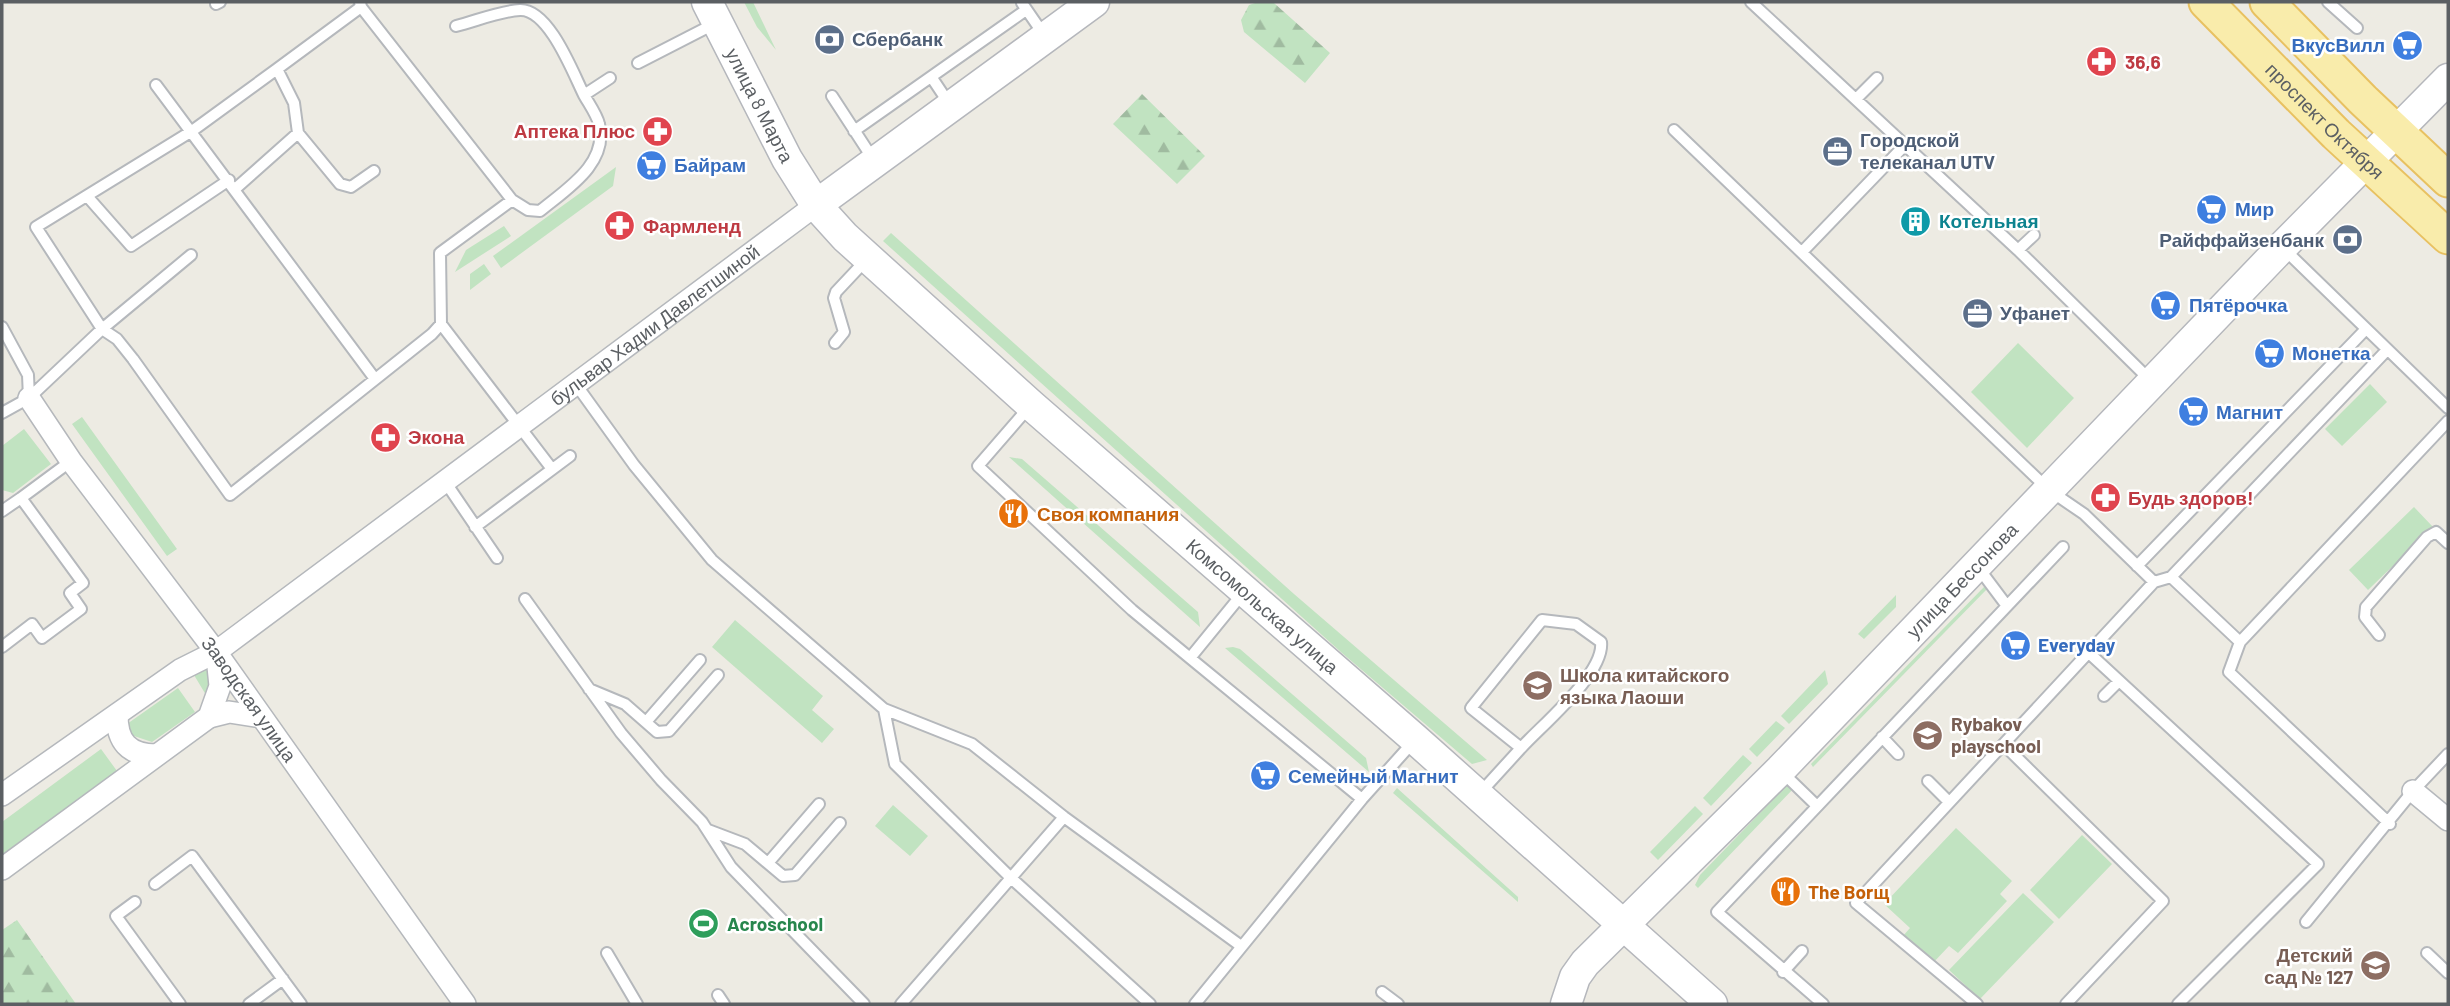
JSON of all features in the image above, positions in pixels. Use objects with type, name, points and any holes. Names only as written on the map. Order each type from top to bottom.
[{"type":"main road","name":"проспект Октября","points":[[2206,2],[2367,162],[2448,237]]},
{"type":"main road","points":[[2234,30],[2259,2]]},
{"type":"main road","points":[[2267,2],[2448,180]]},
{"type":"street","name":"бульвар Хадии Давлетшиной","points":[[2,795],[180,670],[216,652],[575,383],[1094,2]]},
{"type":"street","name":"улица 8 Марта","points":[[712,12],[787,159],[816,205]]},
{"type":"street","name":"улица Бессонова","points":[[1566,1004],[1575,977],[1584,963],[1780,770],[2282,247],[2448,79]]},
{"type":"street","name":"Комсомольская улица","points":[[816,205],[867,259],[1415,738],[1712,1004]]},
{"type":"street","name":"Заводская улица","points":[[29,398],[71,461],[216,652],[465,1004]]},
{"type":"street","points":[[209,717],[220,686],[221,670],[216,652]]},
{"type":"street","points":[[2,869],[209,717],[229,712],[261,717]]},
{"type":"street","points":[[117,715],[117,731],[122,742],[130,750],[143,755],[156,755]]},
{"type":"street","points":[[2413,791],[2448,820]]},
{"type":"lane","points":[[1751,2],[2018,250],[2152,382]]},
{"type":"lane","points":[[2328,2],[2357,28]]},
{"type":"lane","points":[[441,324],[230,495],[133,359],[117,339],[102,329],[36,227],[192,131],[360,4],[512,200],[528,210],[540,211],[589,170],[600,139],[599,124],[552,31],[531,11],[520,10],[456,26]]},
{"type":"lane","points":[[854,131],[932,78],[1024,6],[1045,37]]},
{"type":"lane","points":[[638,63],[712,12]]},
{"type":"lane","points":[[277,69],[294,103],[298,133],[340,184],[351,187],[374,171]]},
{"type":"lane","points":[[584,95],[610,78]]},
{"type":"lane","points":[[932,78],[951,106]]},
{"type":"lane","points":[[1856,99],[1877,78]]},
{"type":"lane","points":[[156,85],[375,379]]},
{"type":"lane","points":[[832,96],[875,162]]},
{"type":"lane","points":[[1674,130],[2049,490],[2084,514],[2154,582]]},
{"type":"lane","points":[[87,196],[131,246],[232,184],[298,133]]},
{"type":"lane","points":[[1802,253],[1905,145]]},
{"type":"lane","points":[[512,200],[440,253],[441,324],[552,470]]},
{"type":"lane","points":[[2018,250],[2034,235]]},
{"type":"lane","points":[[2282,247],[2448,408]]},
{"type":"lane","points":[[2,413],[29,398],[102,329],[191,255]]},
{"type":"lane","points":[[835,343],[844,332],[834,298],[836,292],[867,259]]},
{"type":"lane","points":[[2,327],[28,375],[29,398]]},
{"type":"lane","points":[[2137,566],[2366,329]]},
{"type":"lane","points":[[1977,1004],[1856,903],[2154,582],[2171,577],[2387,350]]},
{"type":"lane","points":[[575,383],[634,465],[712,560],[884,709],[972,744],[1064,817],[1241,946]]},
{"type":"lane","points":[[1031,405],[978,466],[1132,610],[1362,799]]},
{"type":"lane","points":[[2389,824],[2229,671],[2240,642],[2448,421]]},
{"type":"lane","points":[[475,527],[570,456]]},
{"type":"lane","points":[[2,511],[71,461]]},
{"type":"lane","points":[[444,480],[497,558]]},
{"type":"lane","points":[[2,647],[32,624],[42,638],[81,609],[70,593],[83,583],[21,499]]},
{"type":"lane","points":[[2379,635],[2365,617],[2365,607],[2427,537],[2436,532],[2448,543]]},
{"type":"lane","points":[[1823,1004],[1717,912],[1816,804],[2063,547]]},
{"type":"lane","points":[[1975,565],[2007,606]]},
{"type":"lane","points":[[2171,577],[2240,642]]},
{"type":"lane","points":[[1190,658],[1245,591]]},
{"type":"lane","points":[[525,599],[589,689],[653,771],[708,830],[731,867],[864,1004]]},
{"type":"lane","points":[[1478,795],[1594,672],[1602,654],[1601,642],[1576,624],[1542,620],[1471,708],[1521,748]]},
{"type":"lane","points":[[2089,653],[2318,864],[2178,1004]]},
{"type":"lane","points":[[646,722],[700,660]]},
{"type":"lane","points":[[589,689],[620,701],[657,732],[669,731],[718,675]]},
{"type":"lane","points":[[2104,696],[2119,681]]},
{"type":"lane","points":[[884,709],[895,764],[1011,878],[1150,1004]]},
{"type":"lane","points":[[1882,737],[1898,754]]},
{"type":"lane","points":[[1195,1004],[1415,738]]},
{"type":"lane","points":[[2004,745],[2163,901],[2066,1004]]},
{"type":"lane","points":[[2306,922],[2389,824],[2413,791],[2448,754]]},
{"type":"lane","points":[[1780,770],[1816,804]]},
{"type":"lane","points":[[1928,781],[1949,803]]},
{"type":"lane","points":[[768,863],[819,804]]},
{"type":"lane","points":[[901,1004],[1064,817]]},
{"type":"lane","points":[[708,830],[745,844],[783,876],[792,876],[841,823]]},
{"type":"lane","points":[[155,884],[192,856],[301,1004]]},
{"type":"lane","points":[[135,902],[116,916],[180,1004]]},
{"type":"lane","points":[[1783,972],[1802,951]]},
{"type":"lane","points":[[607,953],[637,1004]]},
{"type":"lane","points":[[2427,953],[2448,973]]},
{"type":"lane","points":[[249,1004],[283,979]]},
{"type":"lane","points":[[1382,992],[1398,1004]]},
{"type":"green space","points":[[744,2],[753,2],[776,50],[757,27]]},
{"type":"green space","points":[[1258,2],[1274,3],[1330,53],[1305,83],[1244,32],[1241,20],[1249,5]]},
{"type":"green space","points":[[1142,94],[1205,156],[1177,184],[1113,124]]},
{"type":"green space","points":[[616,167],[613,186],[501,268],[493,256]]},
{"type":"green space","points":[[504,226],[511,236],[455,272],[466,250]]},
{"type":"green space","points":[[891,233],[1294,594],[1487,760],[1472,764],[1342,653],[883,241]]},
{"type":"green space","points":[[484,264],[491,274],[470,290],[470,274]]},
{"type":"green space","points":[[2018,343],[2074,398],[2027,448],[1971,392]]},
{"type":"green space","points":[[2370,384],[2387,402],[2342,446],[2325,429]]},
{"type":"green space","points":[[82,417],[177,549],[167,556],[72,424]]},
{"type":"green space","points":[[24,429],[51,464],[13,493],[2,490],[2,446]]},
{"type":"green space","points":[[1009,457],[1022,459],[1198,612],[1200,627]]},
{"type":"green space","points":[[2414,507],[2433,527],[2368,590],[2349,570]]},
{"type":"green space","points":[[1984,587],[1988,588],[1813,767],[1811,764]]},
{"type":"green space","points":[[1896,595],[1896,607],[1864,639],[1858,634]]},
{"type":"green space","points":[[735,620],[823,696],[812,710],[834,729],[822,743],[712,647]]},
{"type":"green space","points":[[1225,648],[1240,649],[1366,758],[1369,772]]},
{"type":"green space","points":[[207,667],[215,679],[209,700],[194,675]]},
{"type":"green space","points":[[1825,670],[1828,684],[1789,724],[1781,716]]},
{"type":"green space","points":[[178,688],[195,712],[152,742],[131,735],[127,724]]},
{"type":"green space","points":[[1776,721],[1785,728],[1757,757],[1749,749]]},
{"type":"green space","points":[[101,749],[117,771],[2,857],[2,822]]},
{"type":"green space","points":[[1743,755],[1752,763],[1711,806],[1703,798]]},
{"type":"green space","points":[[1789,783],[1794,788],[1698,888],[1695,885],[1700,875]]},
{"type":"green space","points":[[1397,788],[1518,897],[1518,902],[1393,793]]},
{"type":"green space","points":[[893,805],[928,836],[910,856],[875,826]]},
{"type":"green space","points":[[1695,806],[1703,814],[1658,860],[1650,852]]},
{"type":"green space","points":[[1956,828],[2012,881],[2000,894],[2007,901],[1958,953],[1949,946],[1932,964],[1903,936],[1910,928],[1884,904]]},
{"type":"green space","points":[[2082,835],[2112,864],[2059,919],[2030,890]]},
{"type":"green space","points":[[2023,893],[2054,922],[1980,999],[1949,970]]},
{"type":"green space","points":[[17,920],[76,1004],[2,1004],[2,930]]},
{"type":"place","name":"Сбербанк","points":[[829,39]]},
{"type":"place","name":"ВкусВилл","points":[[2408,45]]},
{"type":"place","name":"36,6","points":[[2102,62]]},
{"type":"place","name":"Аптека Плюс","points":[[658,131]]},
{"type":"place","name":"Городской телеканал UTV","points":[[1837,151]]},
{"type":"place","name":"Байрам","points":[[651,165]]},
{"type":"place","name":"Мир","points":[[2212,209]]},
{"type":"place","name":"Котельная","points":[[1916,221]]},
{"type":"place","name":"Фармленд","points":[[620,226]]},
{"type":"place","name":"Райффайзенбанк","points":[[2347,240]]},
{"type":"place","name":"Пятёрочка","points":[[2166,305]]},
{"type":"place","name":"Уфанет","points":[[1977,313]]},
{"type":"place","name":"Монетка","points":[[2269,353]]},
{"type":"place","name":"Магнит","points":[[2193,412]]},
{"type":"place","name":"Экона","points":[[385,437]]},
{"type":"place","name":"Будь здоров!","points":[[2105,498]]},
{"type":"place","name":"Своя компания","points":[[1014,514]]},
{"type":"place","name":"Everyday","points":[[2015,645]]},
{"type":"place","name":"Школа китайского языка Лаоши","points":[[1537,686]]},
{"type":"place","name":"Rybakov playschool","points":[[1928,735]]},
{"type":"place","name":"Семейный Магнит","points":[[1265,776]]},
{"type":"place","name":"The Borщ","points":[[1785,892]]},
{"type":"place","name":"Acroschool","points":[[704,924]]},
{"type":"place","name":"Детский сад № 127","points":[[2376,966]]}]
